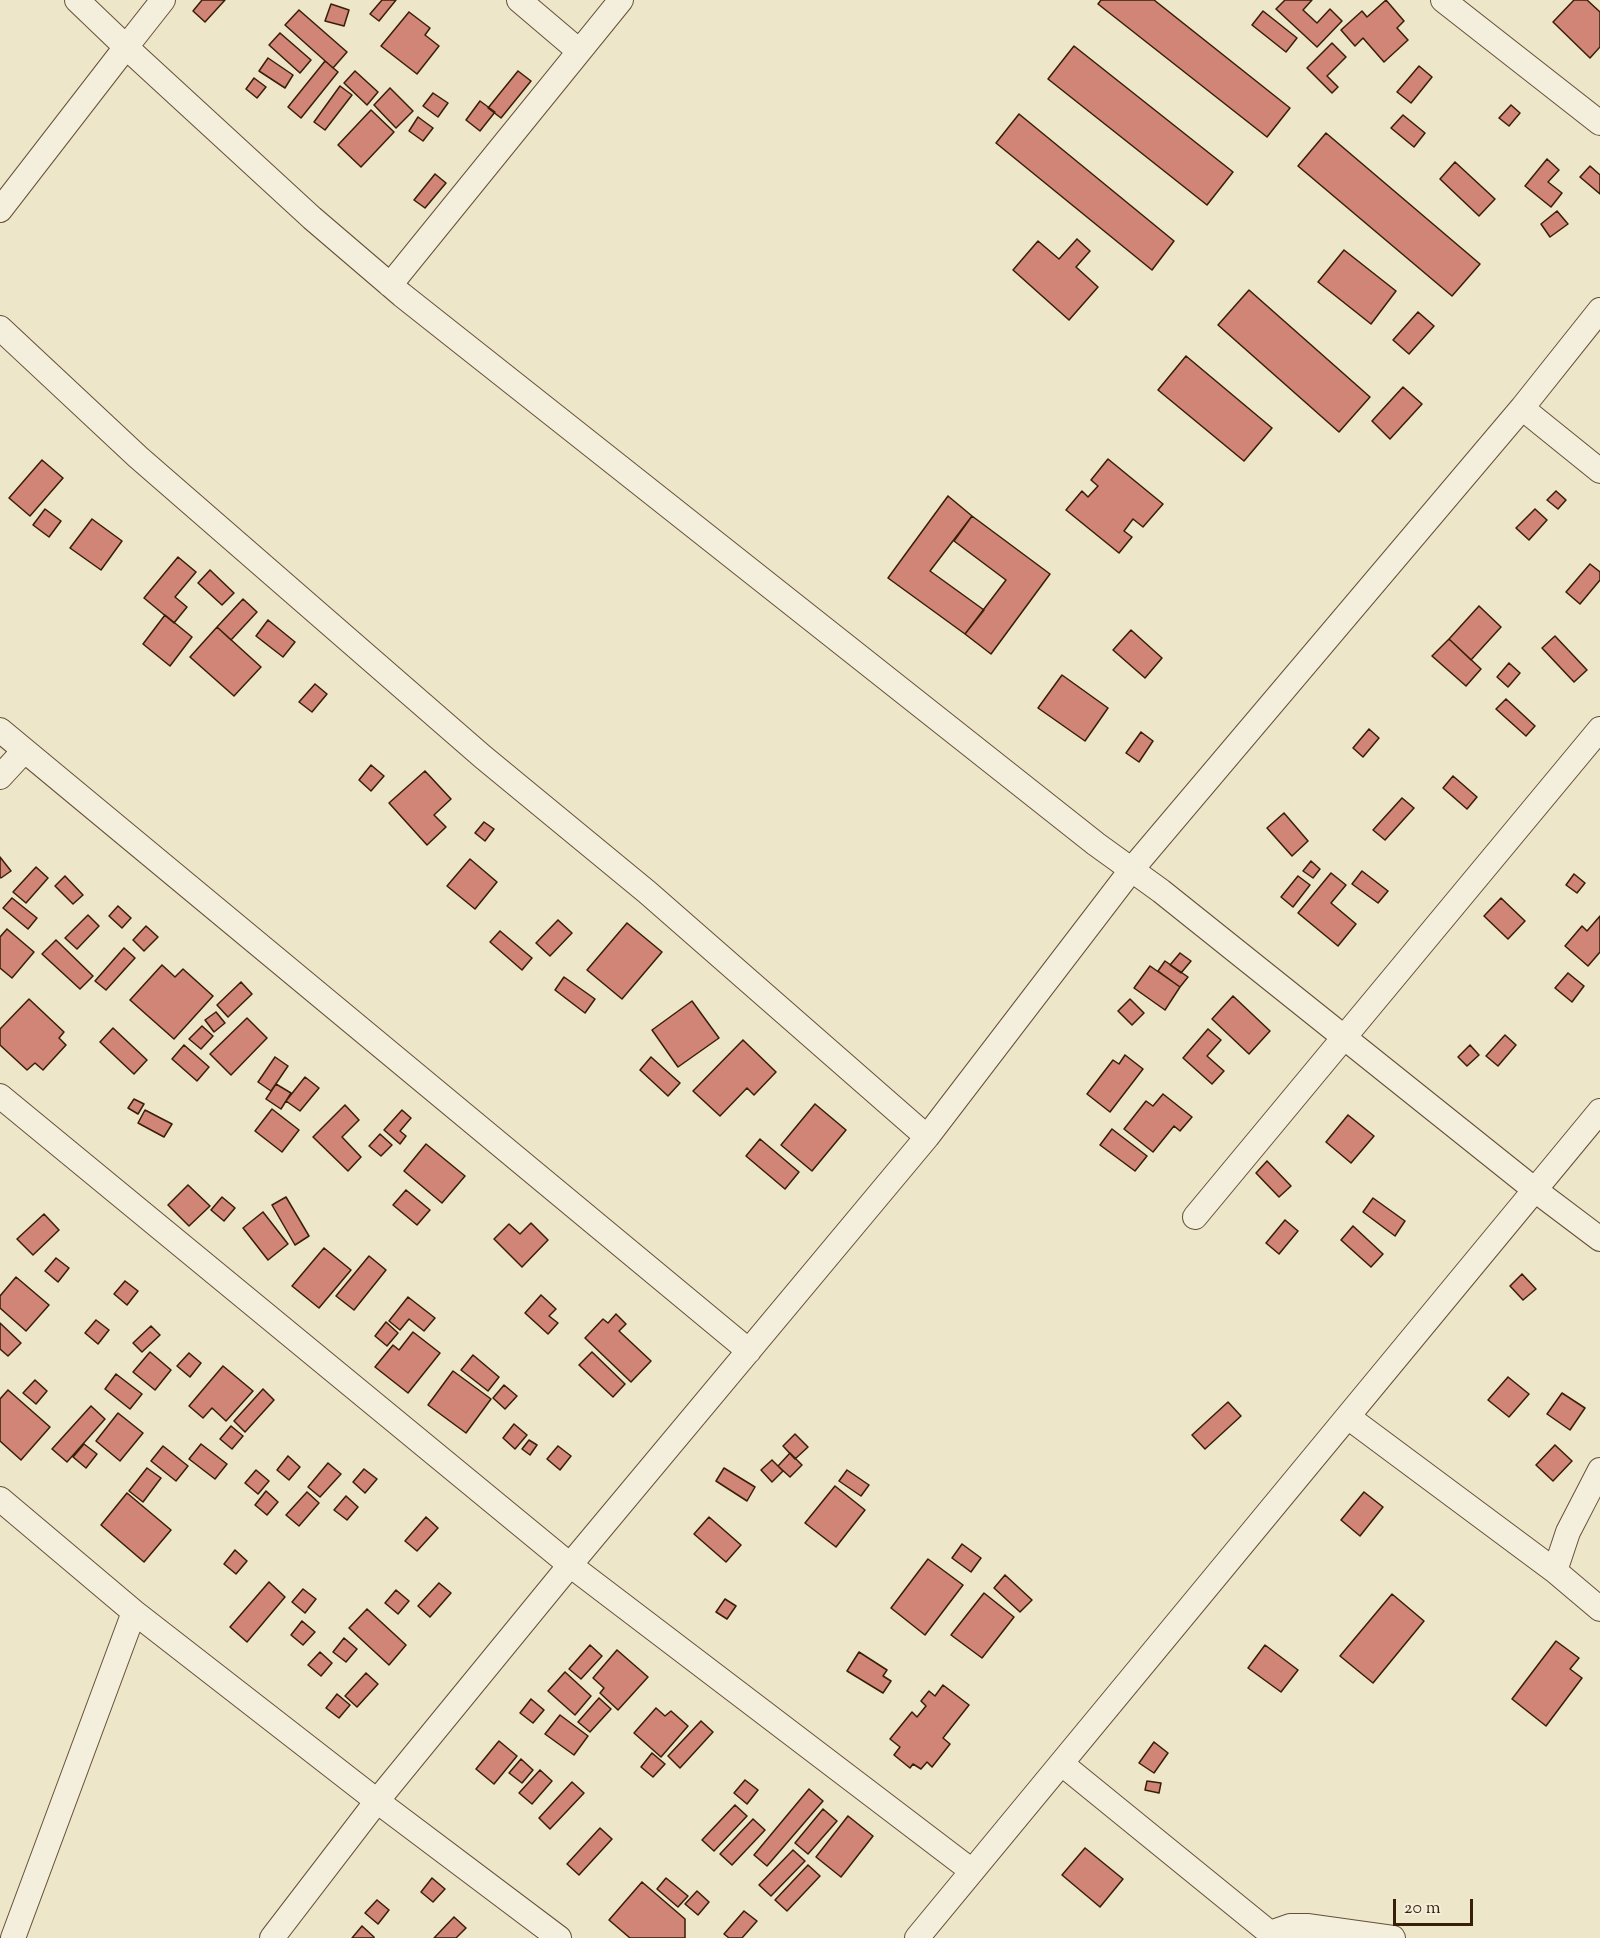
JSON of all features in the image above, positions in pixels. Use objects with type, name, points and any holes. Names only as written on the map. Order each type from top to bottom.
[{"type":"street","points":[[76,0],[312,218],[390,285],[1077,830],[1132,868],[1535,1190],[1600,1239]]},
{"type":"street","points":[[0,210],[163,0]]},
{"type":"street","points":[[519,0],[579,51]]},
{"type":"street","points":[[390,285],[621,0]]},
{"type":"street","points":[[1443,0],[1600,123]]},
{"type":"street","points":[[272,1938],[377,1801],[570,1565],[927,1137],[1132,868],[1522,408],[1600,310]]},
{"type":"street","points":[[0,328],[138,458],[483,757],[647,892],[927,1137]]},
{"type":"street","points":[[1522,408],[1600,471]]},
{"type":"street","points":[[0,729],[749,1351]]},
{"type":"street","points":[[1195,1216],[1600,729]]},
{"type":"street","points":[[0,777],[24,751]]},
{"type":"street","points":[[0,1096],[570,1565],[972,1871]]},
{"type":"street","points":[[917,1938],[1600,1111]]},
{"type":"street","points":[[1348,1417],[1555,1571],[1600,1609]]},
{"type":"street","points":[[1555,1571],[1568,1532],[1600,1470]]},
{"type":"street","points":[[0,1499],[134,1612],[377,1801],[559,1938]]},
{"type":"street","points":[[13,1938],[134,1612]]},
{"type":"street","points":[[1062,1764],[1273,1936],[1290,1926],[1307,1926],[1393,1938]]},
{"type":"building","points":[[202,0],[225,0],[205,22],[193,11]]},
{"type":"building","points":[[382,0],[396,0],[379,21],[370,14]]},
{"type":"building","points":[[1101,0],[1154,0],[1290,108],[1267,137],[1098,4]]},
{"type":"building","points":[[1285,0],[1312,0],[1303,10],[1317,23],[1330,9],[1342,21],[1317,47],[1276,9]]},
{"type":"building","points":[[1386,0],[1404,21],[1397,28],[1408,40],[1384,62],[1363,38],[1355,46],[1341,30],[1362,11],[1367,17]]},
{"type":"building","points":[[1574,0],[1587,0],[1600,12],[1600,47],[1590,58],[1553,22]]},
{"type":"building","points":[[331,4],[349,10],[344,26],[325,21]]},
{"type":"building","points":[[299,10],[347,52],[333,68],[285,25]]},
{"type":"building","points":[[1263,11],[1297,38],[1286,52],[1252,25]]},
{"type":"building","points":[[409,12],[430,28],[425,35],[439,46],[417,74],[381,46]]},
{"type":"building","points":[[280,33],[311,60],[300,73],[269,45]]},
{"type":"building","points":[[1332,43],[1346,57],[1327,76],[1338,87],[1332,93],[1307,68]]},
{"type":"building","points":[[1074,46],[1233,172],[1207,205],[1048,79]]},
{"type":"building","points":[[268,58],[293,75],[285,88],[259,71]]},
{"type":"building","points":[[325,61],[338,72],[301,118],[288,107]]},
{"type":"building","points":[[1419,66],[1432,77],[1411,103],[1397,92]]},
{"type":"building","points":[[355,71],[378,92],[367,105],[344,83]]},
{"type":"building","points":[[518,71],[531,81],[501,118],[488,108]]},
{"type":"building","points":[[254,78],[266,87],[257,98],[246,89]]},
{"type":"building","points":[[340,86],[352,95],[325,130],[314,122]]},
{"type":"building","points":[[390,88],[413,111],[396,128],[374,105]]},
{"type":"building","points":[[433,93],[448,103],[438,117],[423,106]]},
{"type":"building","points":[[480,101],[495,112],[480,131],[466,120]]},
{"type":"building","points":[[1511,105],[1520,113],[1509,126],[1499,118]]},
{"type":"building","points":[[371,110],[394,132],[361,167],[338,145]]},
{"type":"building","points":[[1019,114],[1174,241],[1152,270],[996,143]]},
{"type":"building","points":[[1403,115],[1425,133],[1414,147],[1391,128]]},
{"type":"building","points":[[418,117],[433,128],[423,141],[409,131]]},
{"type":"building","points":[[1326,133],[1480,264],[1452,296],[1298,166]]},
{"type":"building","points":[[1547,159],[1559,170],[1548,182],[1562,193],[1551,207],[1525,186]]},
{"type":"building","points":[[1455,162],[1495,199],[1479,216],[1440,179]]},
{"type":"building","points":[[1590,166],[1600,175],[1600,194],[1580,177]]},
{"type":"building","points":[[435,174],[446,183],[425,208],[414,200]]},
{"type":"building","points":[[1557,211],[1568,224],[1550,237],[1541,224]]},
{"type":"building","points":[[1077,239],[1090,251],[1076,267],[1098,287],[1069,320],[1013,270],[1038,241],[1059,259]]},
{"type":"building","points":[[1344,250],[1396,291],[1371,324],[1318,282]]},
{"type":"building","points":[[1249,290],[1370,397],[1339,432],[1218,325]]},
{"type":"building","points":[[1418,312],[1434,326],[1409,354],[1393,340]]},
{"type":"building","points":[[1186,356],[1272,428],[1244,461],[1158,390]]},
{"type":"building","points":[[1403,387],[1422,404],[1390,439],[1372,421]]},
{"type":"building","points":[[1108,459],[1163,504],[1143,527],[1133,519],[1124,531],[1132,537],[1119,553],[1066,510],[1082,491],[1088,497],[1098,486],[1091,480]]},
{"type":"building","points":[[42,460],[63,478],[30,516],[9,498]]},
{"type":"building","points":[[1556,491],[1566,500],[1558,509],[1547,500]]},
{"type":"building","points":[[948,496],[972,516],[930,571],[984,610],[965,634],[888,578]]},
{"type":"building","points":[[45,509],[61,521],[49,537],[33,525]]},
{"type":"building","points":[[1535,509],[1547,520],[1529,540],[1516,528]]},
{"type":"building","points":[[972,516],[1050,574],[991,654],[965,634],[1006,580],[954,541]]},
{"type":"building","points":[[92,519],[122,541],[101,570],[70,548]]},
{"type":"building","points":[[178,557],[196,572],[175,597],[187,607],[174,623],[144,598]]},
{"type":"building","points":[[1590,564],[1600,572],[1600,580],[1580,604],[1566,592]]},
{"type":"building","points":[[210,570],[234,593],[222,605],[198,583]]},
{"type":"building","points":[[243,599],[257,612],[231,640],[217,627]]},
{"type":"building","points":[[1479,606],[1501,627],[1471,660],[1449,639]]},
{"type":"building","points":[[165,615],[192,637],[170,666],[143,644]]},
{"type":"building","points":[[268,620],[295,642],[283,657],[256,636]]},
{"type":"building","points":[[217,627],[261,667],[234,696],[190,657]]},
{"type":"building","points":[[1131,630],[1162,658],[1145,678],[1113,650]]},
{"type":"building","points":[[1555,636],[1587,670],[1574,682],[1542,648]]},
{"type":"building","points":[[1449,639],[1481,669],[1466,686],[1432,656]]},
{"type":"building","points":[[1509,663],[1520,673],[1508,687],[1497,677]]},
{"type":"building","points":[[1062,675],[1108,708],[1085,741],[1038,708]]},
{"type":"building","points":[[315,684],[327,694],[312,712],[299,702]]},
{"type":"building","points":[[1506,699],[1535,726],[1526,736],[1496,709]]},
{"type":"building","points":[[1369,729],[1379,738],[1363,757],[1353,748]]},
{"type":"building","points":[[1141,732],[1153,741],[1139,762],[1126,753]]},
{"type":"building","points":[[371,765],[384,776],[371,791],[359,780]]},
{"type":"building","points":[[425,771],[451,799],[434,815],[446,827],[427,845],[389,803]]},
{"type":"building","points":[[1453,776],[1477,797],[1467,809],[1443,788]]},
{"type":"building","points":[[1402,798],[1414,808],[1385,840],[1373,830]]},
{"type":"building","points":[[1284,813],[1308,841],[1292,856],[1267,828]]},
{"type":"building","points":[[484,822],[494,829],[485,841],[475,833]]},
{"type":"building","points":[[0,857],[11,871],[1,878],[0,877]]},
{"type":"building","points":[[470,859],[497,882],[475,909],[447,886]]},
{"type":"building","points":[[1311,861],[1320,869],[1313,878],[1303,871]]},
{"type":"building","points":[[36,867],[48,878],[26,903],[13,892]]},
{"type":"building","points":[[1362,871],[1388,891],[1378,903],[1352,884]]},
{"type":"building","points":[[1331,873],[1346,885],[1331,903],[1356,924],[1338,946],[1298,913]]},
{"type":"building","points":[[1574,874],[1585,883],[1577,893],[1566,885]]},
{"type":"building","points":[[65,876],[83,895],[73,904],[55,886]]},
{"type":"building","points":[[1298,876],[1310,885],[1293,907],[1281,897]]},
{"type":"building","points":[[12,898],[37,918],[28,929],[3,908]]},
{"type":"building","points":[[1501,898],[1525,921],[1508,939],[1484,916]]},
{"type":"building","points":[[118,906],[131,918],[122,928],[109,916]]},
{"type":"building","points":[[88,915],[99,926],[77,949],[65,938]]},
{"type":"building","points":[[1600,916],[1600,952],[1588,966],[1565,946],[1582,926],[1587,931]]},
{"type":"building","points":[[558,920],[572,933],[550,956],[536,943]]},
{"type":"building","points":[[627,923],[662,952],[622,999],[587,970]]},
{"type":"building","points":[[146,926],[158,937],[144,951],[133,940]]},
{"type":"building","points":[[7,929],[34,952],[12,978],[0,968],[0,937]]},
{"type":"building","points":[[500,931],[532,958],[522,970],[490,942]]},
{"type":"building","points":[[56,940],[93,976],[80,989],[42,954]]},
{"type":"building","points":[[124,948],[135,958],[106,990],[95,981]]},
{"type":"building","points":[[1180,953],[1191,961],[1181,973],[1170,965]]},
{"type":"building","points":[[1165,961],[1188,977],[1180,987],[1158,971]]},
{"type":"building","points":[[162,965],[175,977],[183,969],[213,996],[174,1039],[130,1000]]},
{"type":"building","points":[[1150,966],[1180,987],[1165,1010],[1134,988]]},
{"type":"building","points":[[1568,973],[1584,986],[1572,1002],[1555,988]]},
{"type":"building","points":[[564,977],[595,999],[585,1013],[555,990]]},
{"type":"building","points":[[241,982],[252,994],[228,1017],[217,1005]]},
{"type":"building","points":[[1233,996],[1270,1031],[1249,1054],[1212,1019]]},
{"type":"building","points":[[29,999],[64,1032],[59,1038],[66,1045],[43,1070],[35,1063],[27,1070],[0,1045],[0,1029]]},
{"type":"building","points":[[1130,999],[1144,1013],[1132,1025],[1118,1011]]},
{"type":"building","points":[[692,1001],[719,1038],[678,1067],[652,1030]]},
{"type":"building","points":[[216,1012],[225,1023],[214,1032],[205,1020]]},
{"type":"building","points":[[247,1018],[267,1038],[231,1075],[210,1054]]},
{"type":"building","points":[[202,1026],[213,1036],[201,1049],[189,1039]]},
{"type":"building","points":[[113,1028],[147,1060],[134,1074],[100,1042]]},
{"type":"building","points":[[1208,1029],[1221,1040],[1207,1056],[1224,1071],[1212,1084],[1183,1058]]},
{"type":"building","points":[[1505,1035],[1516,1045],[1498,1066],[1486,1056]]},
{"type":"building","points":[[743,1040],[776,1072],[754,1095],[747,1088],[720,1116],[693,1091]]},
{"type":"building","points":[[184,1045],[209,1067],[197,1081],[172,1059]]},
{"type":"building","points":[[1470,1045],[1479,1055],[1467,1066],[1458,1057]]},
{"type":"building","points":[[1125,1055],[1143,1069],[1110,1112],[1087,1094],[1113,1060],[1119,1064]]},
{"type":"building","points":[[275,1057],[288,1066],[271,1091],[258,1082]]},
{"type":"building","points":[[651,1057],[680,1083],[668,1096],[640,1070]]},
{"type":"building","points":[[305,1077],[319,1088],[300,1111],[286,1101]]},
{"type":"building","points":[[276,1084],[291,1093],[281,1109],[266,1099]]},
{"type":"building","points":[[1163,1094],[1192,1117],[1180,1131],[1174,1126],[1153,1152],[1124,1129],[1146,1101],[1153,1106]]},
{"type":"building","points":[[134,1099],[144,1104],[138,1114],[128,1108]]},
{"type":"building","points":[[815,1104],[846,1130],[812,1171],[781,1145]]},
{"type":"building","points":[[345,1105],[359,1120],[342,1137],[361,1157],[348,1171],[313,1137]]},
{"type":"building","points":[[272,1109],[299,1130],[282,1152],[255,1131]]},
{"type":"building","points":[[145,1110],[172,1124],[164,1137],[138,1123]]},
{"type":"building","points":[[402,1110],[411,1118],[400,1131],[406,1136],[400,1144],[384,1130]]},
{"type":"building","points":[[1348,1115],[1374,1136],[1351,1163],[1326,1142]]},
{"type":"building","points":[[1112,1129],[1147,1156],[1135,1171],[1100,1145]]},
{"type":"building","points":[[380,1134],[392,1145],[381,1156],[369,1146]]},
{"type":"building","points":[[760,1139],[799,1172],[785,1189],[746,1156]]},
{"type":"building","points":[[426,1144],[465,1176],[442,1203],[404,1171]]},
{"type":"building","points":[[1267,1161],[1291,1186],[1279,1197],[1256,1173]]},
{"type":"building","points":[[188,1185],[210,1206],[189,1226],[168,1205]]},
{"type":"building","points":[[406,1190],[430,1210],[417,1225],[393,1205]]},
{"type":"building","points":[[222,1197],[235,1208],[224,1221],[211,1210]]},
{"type":"building","points":[[286,1197],[309,1236],[295,1245],[272,1205]]},
{"type":"building","points":[[1373,1198],[1405,1221],[1395,1236],[1363,1212]]},
{"type":"building","points":[[263,1212],[288,1244],[268,1260],[243,1228]]},
{"type":"building","points":[[44,1214],[59,1230],[33,1255],[17,1239]]},
{"type":"building","points":[[1285,1220],[1298,1231],[1279,1254],[1266,1243]]},
{"type":"building","points":[[531,1223],[548,1240],[522,1267],[494,1239],[509,1224],[520,1234]]},
{"type":"building","points":[[1353,1226],[1383,1254],[1371,1267],[1341,1240]]},
{"type":"building","points":[[324,1248],[351,1270],[319,1308],[292,1286]]},
{"type":"building","points":[[369,1256],[386,1270],[354,1310],[336,1296]]},
{"type":"building","points":[[56,1258],[69,1268],[58,1282],[45,1271]]},
{"type":"building","points":[[1522,1274],[1536,1289],[1523,1300],[1510,1286]]},
{"type":"building","points":[[16,1277],[49,1305],[26,1331],[0,1308],[0,1296]]},
{"type":"building","points":[[125,1281],[138,1291],[127,1305],[114,1294]]},
{"type":"building","points":[[541,1295],[556,1309],[549,1316],[558,1323],[548,1334],[525,1313]]},
{"type":"building","points":[[408,1297],[435,1318],[424,1331],[409,1319],[400,1330],[389,1321]]},
{"type":"building","points":[[616,1314],[626,1324],[619,1331],[651,1361],[631,1382],[585,1338],[603,1319],[608,1323]]},
{"type":"building","points":[[96,1320],[109,1330],[98,1344],[85,1333]]},
{"type":"building","points":[[386,1322],[398,1333],[387,1346],[375,1336]]},
{"type":"building","points":[[0,1323],[21,1343],[8,1356],[0,1349]]},
{"type":"building","points":[[151,1326],[160,1335],[142,1352],[133,1343]]},
{"type":"building","points":[[413,1332],[440,1353],[408,1393],[375,1367],[393,1345],[399,1350]]},
{"type":"building","points":[[150,1352],[171,1370],[155,1390],[133,1372]]},
{"type":"building","points":[[592,1352],[625,1384],[613,1397],[579,1365]]},
{"type":"building","points":[[189,1353],[201,1363],[190,1377],[177,1366]]},
{"type":"building","points":[[473,1355],[499,1377],[488,1391],[461,1370]]},
{"type":"building","points":[[223,1366],[253,1391],[226,1421],[212,1408],[203,1418],[189,1406]]},
{"type":"building","points":[[453,1371],[491,1399],[466,1433],[428,1405]]},
{"type":"building","points":[[116,1374],[142,1394],[130,1409],[105,1389]]},
{"type":"building","points":[[1508,1377],[1529,1394],[1509,1417],[1488,1400]]},
{"type":"building","points":[[35,1380],[47,1391],[36,1404],[23,1393]]},
{"type":"building","points":[[504,1385],[517,1396],[505,1409],[493,1398]]},
{"type":"building","points":[[263,1389],[274,1400],[245,1432],[234,1421]]},
{"type":"building","points":[[8,1390],[50,1427],[21,1460],[0,1441],[0,1399]]},
{"type":"building","points":[[1562,1393],[1585,1408],[1570,1430],[1547,1414]]},
{"type":"building","points":[[1228,1402],[1241,1416],[1205,1449],[1192,1435]]},
{"type":"building","points":[[91,1406],[105,1419],[67,1462],[52,1449]]},
{"type":"building","points":[[118,1413],[143,1433],[120,1461],[96,1441]]},
{"type":"building","points":[[514,1424],[527,1435],[515,1449],[503,1438]]},
{"type":"building","points":[[231,1426],[243,1436],[232,1449],[220,1439]]},
{"type":"building","points":[[795,1434],[808,1447],[795,1459],[783,1446]]},
{"type":"building","points":[[529,1440],[537,1445],[530,1455],[522,1449]]},
{"type":"building","points":[[84,1444],[97,1454],[86,1468],[73,1457]]},
{"type":"building","points":[[201,1444],[227,1464],[215,1479],[189,1459]]},
{"type":"building","points":[[1555,1445],[1572,1461],[1553,1481],[1536,1465]]},
{"type":"building","points":[[163,1446],[188,1466],[176,1481],[151,1461]]},
{"type":"building","points":[[558,1446],[571,1456],[560,1470],[547,1459]]},
{"type":"building","points":[[790,1453],[802,1465],[790,1477],[778,1466]]},
{"type":"building","points":[[288,1456],[300,1467],[289,1480],[277,1470]]},
{"type":"building","points":[[772,1460],[783,1471],[772,1482],[761,1470]]},
{"type":"building","points":[[328,1463],[341,1474],[320,1497],[308,1487]]},
{"type":"building","points":[[147,1468],[161,1478],[143,1502],[129,1491]]},
{"type":"building","points":[[724,1468],[755,1487],[747,1501],[716,1481]]},
{"type":"building","points":[[364,1469],[377,1479],[365,1493],[353,1482]]},
{"type":"building","points":[[256,1470],[269,1481],[258,1494],[245,1483]]},
{"type":"building","points":[[847,1470],[869,1485],[861,1496],[839,1481]]},
{"type":"building","points":[[835,1486],[865,1510],[836,1547],[805,1523]]},
{"type":"building","points":[[266,1491],[278,1502],[267,1515],[255,1505]]},
{"type":"building","points":[[307,1492],[319,1503],[299,1526],[286,1515]]},
{"type":"building","points":[[1364,1492],[1383,1507],[1360,1536],[1341,1520]]},
{"type":"building","points":[[127,1493],[171,1530],[144,1562],[101,1525]]},
{"type":"building","points":[[346,1496],[358,1507],[347,1520],[334,1510]]},
{"type":"building","points":[[426,1517],[438,1528],[417,1551],[405,1541]]},
{"type":"building","points":[[709,1517],[741,1545],[726,1562],[694,1534]]},
{"type":"building","points":[[962,1544],[981,1558],[971,1572],[952,1558]]},
{"type":"building","points":[[235,1550],[247,1561],[236,1574],[224,1564]]},
{"type":"building","points":[[928,1559],[963,1585],[925,1635],[891,1608]]},
{"type":"building","points":[[1005,1575],[1032,1600],[1020,1612],[994,1588]]},
{"type":"building","points":[[269,1582],[285,1597],[247,1642],[230,1627]]},
{"type":"building","points":[[439,1583],[451,1593],[430,1617],[418,1606]]},
{"type":"building","points":[[303,1589],[316,1599],[305,1613],[292,1602]]},
{"type":"building","points":[[396,1590],[409,1601],[398,1614],[385,1603]]},
{"type":"building","points":[[984,1593],[1014,1617],[982,1658],[951,1635]]},
{"type":"building","points":[[1392,1594],[1424,1621],[1373,1683],[1340,1656]]},
{"type":"building","points":[[725,1599],[736,1606],[727,1619],[716,1612]]},
{"type":"building","points":[[367,1609],[406,1645],[389,1665],[349,1628]]},
{"type":"building","points":[[302,1621],[315,1632],[303,1645],[291,1635]]},
{"type":"building","points":[[344,1638],[357,1649],[346,1662],[333,1652]]},
{"type":"building","points":[[1556,1641],[1579,1658],[1570,1669],[1582,1678],[1546,1726],[1512,1699]]},
{"type":"building","points":[[590,1645],[602,1656],[581,1679],[569,1669]]},
{"type":"building","points":[[1265,1645],[1298,1670],[1281,1692],[1248,1668]]},
{"type":"building","points":[[617,1650],[648,1677],[618,1710],[600,1693],[604,1688],[593,1678]]},
{"type":"building","points":[[320,1652],[332,1663],[321,1676],[308,1665]]},
{"type":"building","points":[[859,1652],[887,1670],[883,1676],[891,1681],[883,1693],[847,1671]]},
{"type":"building","points":[[565,1672],[591,1696],[575,1715],[548,1691]]},
{"type":"building","points":[[366,1673],[378,1684],[357,1707],[345,1696]]},
{"type":"building","points":[[943,1685],[969,1705],[943,1738],[950,1744],[932,1767],[927,1762],[921,1769],[913,1764],[910,1768],[894,1755],[900,1747],[890,1739],[912,1712],[917,1717],[926,1706],[921,1701],[929,1691],[935,1696]]},
{"type":"building","points":[[337,1694],[350,1705],[339,1718],[326,1708]]},
{"type":"building","points":[[599,1698],[611,1709],[590,1732],[578,1722]]},
{"type":"building","points":[[531,1699],[544,1710],[533,1723],[520,1713]]},
{"type":"building","points":[[656,1708],[665,1716],[671,1711],[688,1726],[661,1757],[634,1733]]},
{"type":"building","points":[[560,1715],[588,1736],[574,1755],[545,1734]]},
{"type":"building","points":[[701,1721],[713,1732],[680,1768],[668,1756]]},
{"type":"building","points":[[499,1741],[517,1756],[494,1784],[476,1769]]},
{"type":"building","points":[[1154,1742],[1168,1753],[1154,1773],[1139,1763]]},
{"type":"building","points":[[652,1753],[665,1764],[653,1777],[641,1767]]},
{"type":"building","points":[[521,1759],[533,1770],[522,1783],[509,1773]]},
{"type":"building","points":[[540,1770],[552,1781],[532,1804],[519,1793]]},
{"type":"building","points":[[745,1780],[758,1790],[747,1804],[734,1793]]},
{"type":"building","points":[[1147,1781],[1161,1783],[1159,1793],[1145,1790]]},
{"type":"building","points":[[572,1782],[584,1793],[550,1829],[539,1818]]},
{"type":"building","points":[[809,1789],[823,1801],[767,1866],[754,1855]]},
{"type":"building","points":[[735,1805],[747,1816],[714,1851],[702,1840]]},
{"type":"building","points":[[823,1809],[837,1821],[808,1854],[795,1843]]},
{"type":"building","points":[[848,1816],[873,1836],[841,1877],[816,1857]]},
{"type":"building","points":[[753,1819],[765,1830],[732,1865],[720,1854]]},
{"type":"building","points":[[600,1828],[612,1839],[579,1875],[567,1864]]},
{"type":"building","points":[[1085,1848],[1123,1879],[1100,1907],[1062,1875]]},
{"type":"building","points":[[793,1850],[805,1861],[771,1896],[759,1885]]},
{"type":"building","points":[[808,1865],[820,1876],[787,1911],[775,1900]]},
{"type":"building","points":[[432,1878],[445,1889],[433,1902],[421,1892]]},
{"type":"building","points":[[666,1878],[688,1896],[678,1907],[657,1889]]},
{"type":"building","points":[[642,1882],[685,1919],[685,1938],[630,1938],[609,1920]]},
{"type":"building","points":[[697,1891],[709,1902],[698,1915],[685,1904]]},
{"type":"building","points":[[377,1900],[389,1910],[378,1924],[365,1913]]},
{"type":"building","points":[[744,1911],[757,1921],[742,1938],[729,1938],[724,1934]]},
{"type":"building","points":[[454,1917],[466,1928],[456,1938],[434,1938]]},
{"type":"building","points":[[362,1926],[374,1937],[374,1938],[352,1938]]}]
